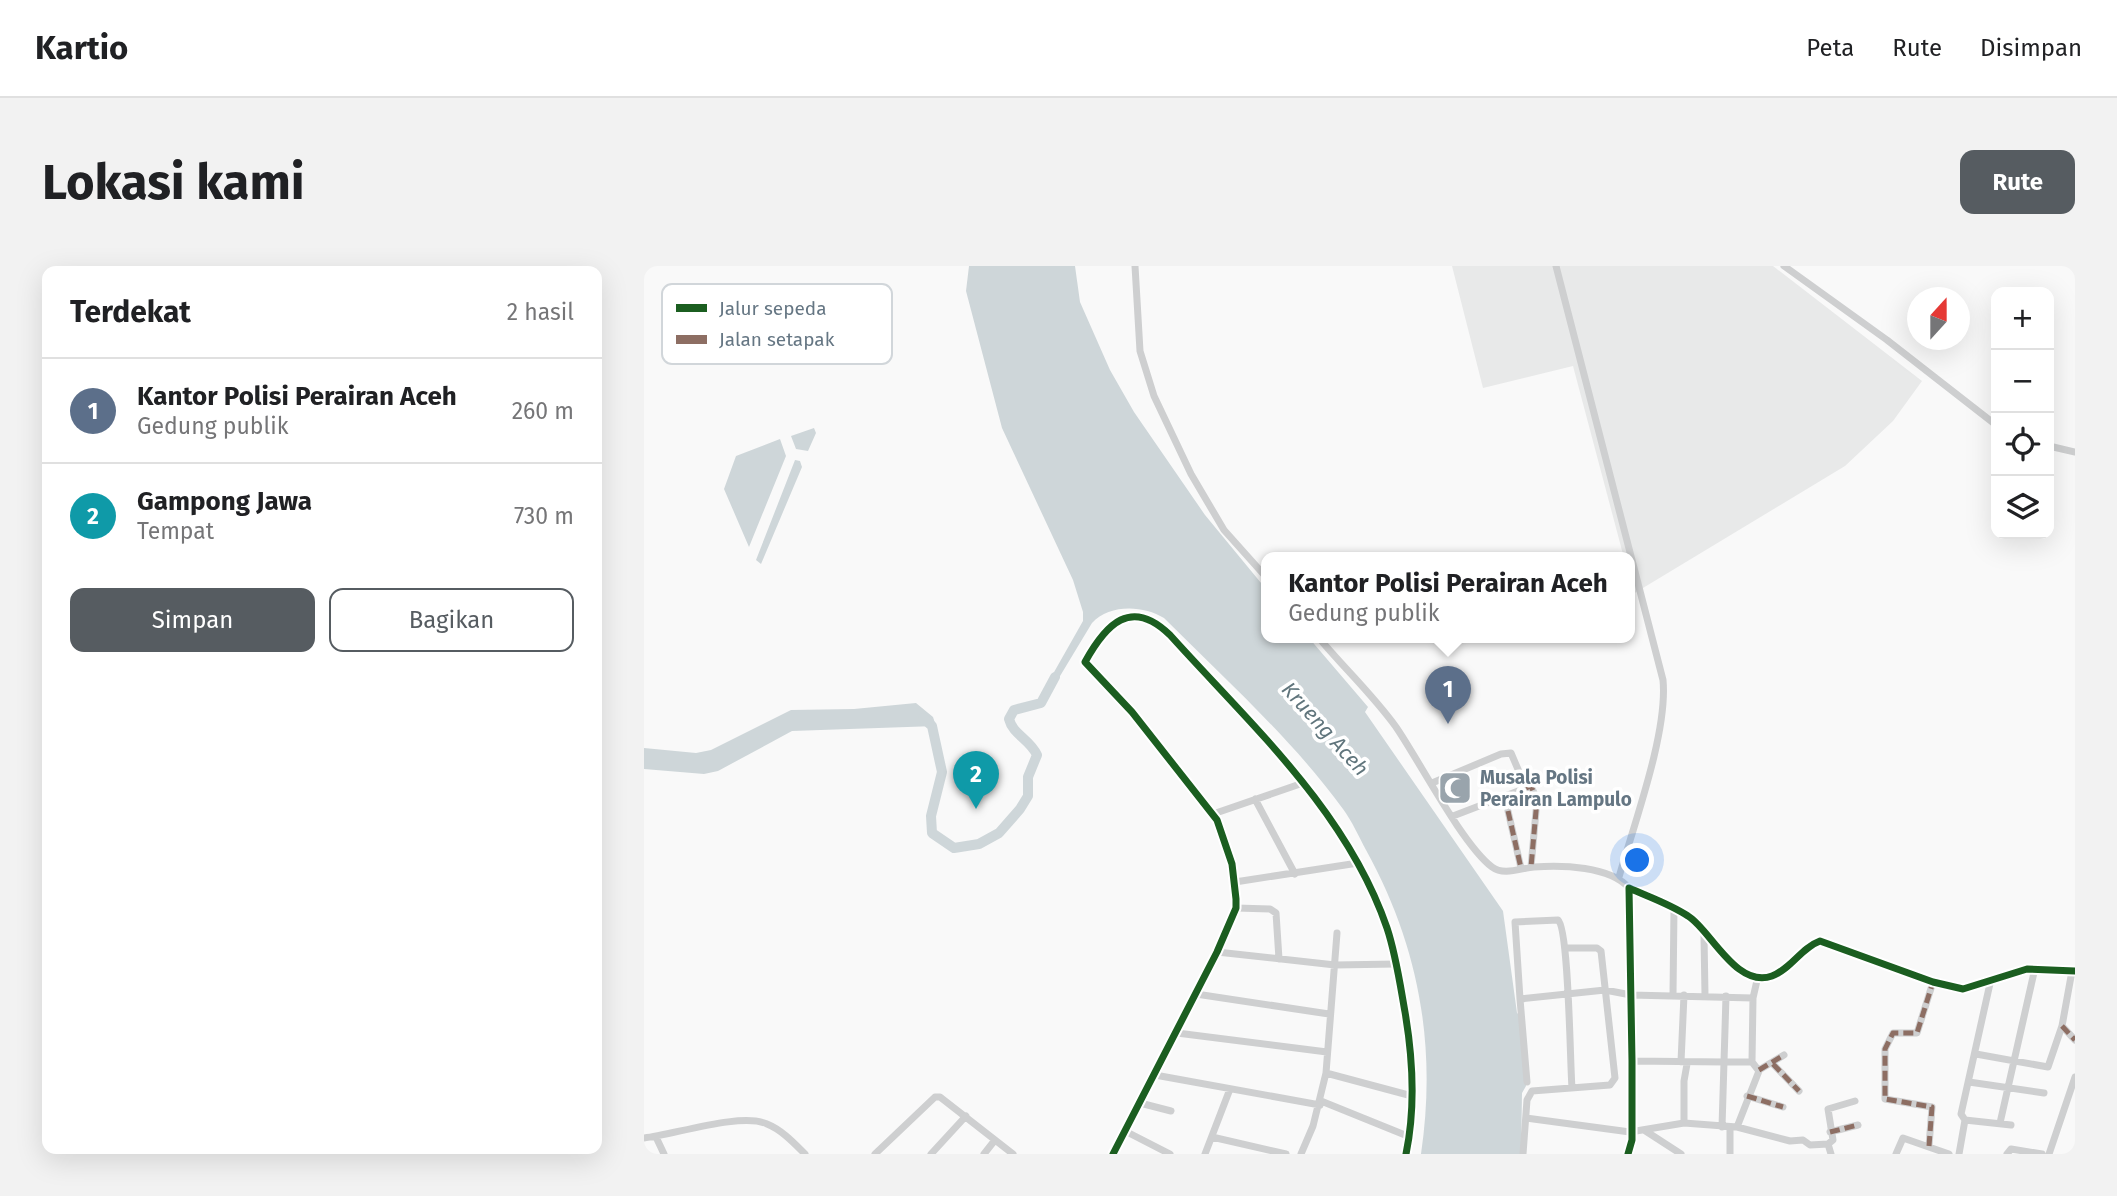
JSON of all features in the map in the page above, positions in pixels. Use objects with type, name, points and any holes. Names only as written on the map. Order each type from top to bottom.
[{"type":"street","points":[[1135,266],[1140,351],[1154,396],[1191,474],[1224,530],[1261,571]]},
{"type":"street","points":[[1556,266],[1630,552]]},
{"type":"street","points":[[1784,266],[1887,340],[1991,421]]},
{"type":"street","points":[[2054,447],[2075,452]]},
{"type":"street","points":[[1619,877],[1664,707],[1663,680],[1635,572]]},
{"type":"street","points":[[1113,1154],[1177,1033],[1236,908],[1235,883],[1222,829],[1213,814],[1132,712],[1085,662],[1098,638],[1119,620],[1138,617],[1157,623],[1303,783],[1334,822],[1358,863],[1382,915],[1396,964],[1412,1052],[1410,1137],[1406,1154]]},
{"type":"street","points":[[1323,643],[1387,715],[1478,853],[1494,869],[1503,871],[1558,866],[1619,877],[1629,888],[1696,921],[1704,935],[1725,957],[1744,971],[1758,976],[1771,976],[1812,944],[1820,941],[1931,987],[1963,989],[1992,983],[2035,968],[2072,973],[2071,998],[2049,1067],[1976,1054]]},
{"type":"street","points":[[1432,783],[1508,752],[1513,755],[1526,788]]},
{"type":"street","points":[[1213,814],[1303,783]]},
{"type":"street","points":[[1453,816],[1531,786],[1536,800],[1531,867]]},
{"type":"street","points":[[1255,799],[1295,874]]},
{"type":"street","points":[[1508,811],[1521,868]]},
{"type":"street","points":[[1235,883],[1358,863]]},
{"type":"street","points":[[1628,1154],[1632,1061],[1629,888]]},
{"type":"street","points":[[1236,908],[1270,909],[1276,913],[1279,959]]},
{"type":"street","points":[[1673,995],[1674,908]]},
{"type":"street","points":[[1527,1082],[1515,922],[1561,921],[1567,948],[1566,995],[1572,1088]]},
{"type":"street","points":[[1301,1154],[1320,1103],[1326,1073],[1336,933]]},
{"type":"street","points":[[1704,935],[1705,995]]},
{"type":"street","points":[[1523,1154],[1527,1100],[1532,1091],[1610,1085],[1615,1078],[1600,949],[1567,948]]},
{"type":"street","points":[[1217,952],[1335,965],[1396,964]]},
{"type":"street","points":[[2000,1123],[2035,968]]},
{"type":"street","points":[[1758,976],[1753,998],[1752,1062],[1759,1070]]},
{"type":"street","points":[[1959,1154],[1965,1120],[1961,1114],[1992,983]]},
{"type":"street","points":[[1931,987],[1917,1033],[1894,1033],[1885,1049],[1885,1099],[1932,1107],[1931,1149]]},
{"type":"street","points":[[1520,999],[1605,990],[1631,995],[1753,998]]},
{"type":"street","points":[[1196,994],[1329,1014]]},
{"type":"street","points":[[1684,995],[1684,1123]]},
{"type":"street","points":[[1726,996],[1724,1062],[1730,1154]]},
{"type":"street","points":[[2062,1026],[2075,1040]]},
{"type":"street","points":[[1177,1033],[1327,1052]]},
{"type":"street","points":[[1730,1127],[1759,1070],[1784,1055]]},
{"type":"street","points":[[1632,1061],[1752,1062]]},
{"type":"street","points":[[1773,1064],[1799,1091]]},
{"type":"street","points":[[1326,1073],[1412,1096]]},
{"type":"street","points":[[1155,1075],[1320,1103],[1410,1137]]},
{"type":"street","points":[[2049,1154],[2075,1077]]},
{"type":"street","points":[[1969,1082],[2044,1093]]},
{"type":"street","points":[[1205,1154],[1230,1089]]},
{"type":"street","points":[[1747,1096],[1783,1107]]},
{"type":"street","points":[[875,1154],[935,1097],[948,1100],[1013,1154]]},
{"type":"street","points":[[1526,1118],[1630,1132],[1684,1123],[1730,1127],[1790,1141],[1803,1140],[1810,1145],[1828,1144],[1833,1140],[1828,1109],[1855,1101]]},
{"type":"street","points":[[1140,1103],[1171,1111]]},
{"type":"street","points":[[931,1154],[966,1116]]},
{"type":"street","points":[[1965,1120],[2011,1125]]},
{"type":"street","points":[[644,1138],[682,1129],[756,1121],[774,1127],[805,1154]]},
{"type":"street","points":[[1830,1132],[1858,1125]]},
{"type":"street","points":[[1644,1130],[1681,1154]]},
{"type":"street","points":[[1125,1131],[1170,1154]]},
{"type":"street","points":[[656,1137],[664,1154]]},
{"type":"street","points":[[1212,1137],[1286,1154]]},
{"type":"street","points":[[1896,1154],[1903,1138],[1949,1154]]},
{"type":"street","points":[[984,1154],[995,1140]]},
{"type":"street","points":[[1828,1144],[1831,1154]]},
{"type":"street","points":[[2007,1154],[2011,1149],[2042,1154]]},
{"type":"shaded area","points":[[1452,266],[1773,266],[1922,381],[1893,421],[1845,466],[1635,593],[1635,552],[1622,552],[1573,366],[1483,388]]},
{"type":"water","name":"Krueng Aceh","points":[[969,266],[1075,266],[1080,302],[1110,370],[1134,412],[1205,515],[1261,583],[1261,643],[1313,643],[1368,707],[1365,712],[1503,911],[1517,1013],[1522,1017],[1526,1086],[1522,1093],[1521,1154],[1421,1154],[1427,1074],[1425,1036],[1411,960],[1384,886],[1349,819],[1323,783],[1257,710],[1164,618],[1136,609],[1107,612],[1092,623],[1051,691],[1045,688],[1083,621],[1083,612],[1073,580],[1002,428],[966,291]]},
{"type":"water","points":[[814,428],[816,433],[808,451],[796,449],[791,436]]},
{"type":"water","points":[[780,439],[786,456],[749,547],[724,489],[736,456]]},
{"type":"water","points":[[795,460],[800,461],[802,467],[761,564],[756,560]]},
{"type":"water","points":[[916,703],[933,717],[936,726],[792,731],[718,771],[704,774],[644,769],[644,748],[696,753],[711,750],[791,710],[854,709]]},
{"type":"waterway","points":[[923,718],[932,726],[942,772],[931,816],[932,833],[954,848],[979,844],[999,833],[1028,796],[1028,777],[1037,755],[1014,729],[1009,719],[1014,710],[1041,703],[1055,677]]},
{"type":"marked path","points":[[1526,788],[1531,786],[1537,800],[1531,867]]},
{"type":"marked path","points":[[1508,811],[1521,868]]},
{"type":"marked path","points":[[1929,1146],[1932,1107],[1885,1099],[1885,1049],[1893,1033],[1917,1033],[1933,982]]},
{"type":"marked path","points":[[2062,1026],[2075,1040]]},
{"type":"marked path","points":[[1759,1070],[1784,1055]]},
{"type":"marked path","points":[[1773,1064],[1799,1091]]},
{"type":"marked path","points":[[1747,1096],[1783,1107]]},
{"type":"marked path","points":[[1830,1132],[1858,1125]]},
{"type":"cycle path","points":[[1113,1154],[1217,952],[1236,908],[1232,864],[1217,820],[1132,712],[1085,662],[1111,627],[1132,617],[1143,618],[1156,624],[1170,635],[1264,736],[1322,808],[1348,846],[1370,886],[1393,949],[1408,1030],[1412,1100],[1406,1154]]},
{"type":"cycle path","points":[[1628,1154],[1632,1140],[1629,888],[1688,916],[1735,966],[1759,978],[1779,973],[1807,948],[1820,941],[1933,982],[1963,989],[2027,969],[2075,971]]},
{"type":"place","name":"Kantor Polisi Perairan Aceh","points":[[1448,724]]},
{"type":"place","name":"Musala Polisi Perairan Lampulo","points":[[1455,788]]},
{"type":"place","name":"Gampong Jawa","points":[[976,809]]}]
